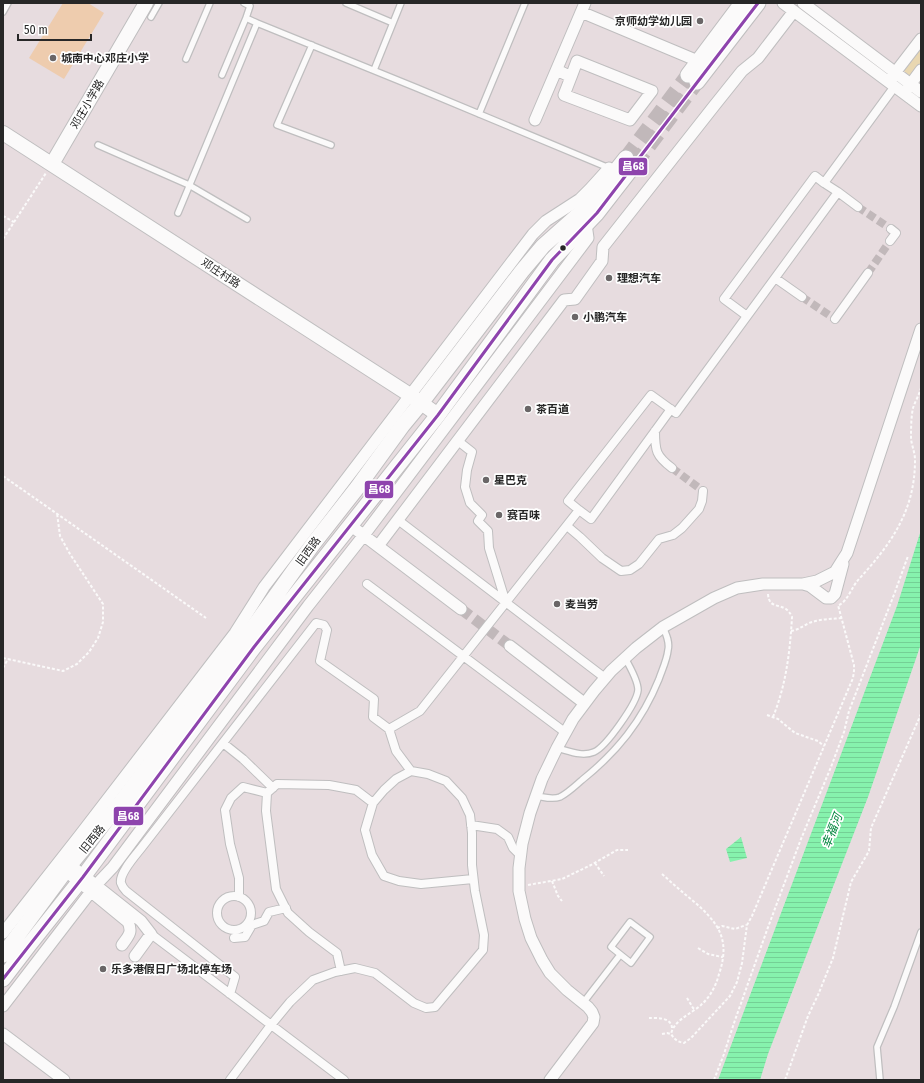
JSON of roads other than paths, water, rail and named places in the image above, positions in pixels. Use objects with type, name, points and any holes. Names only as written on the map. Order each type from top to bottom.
[{"type":"main road","points":[[742,3],[698,61],[692,79],[758,3]]},
{"type":"main road","name":"旧西路","points":[[3,955],[12,933],[64,865],[118,806],[193,708],[313,544],[357,488],[402,426],[416,399],[536,253],[560,229],[588,206],[612,170],[630,161],[597,213],[552,260],[438,415],[254,647],[82,879],[12,933],[3,979]]},
{"type":"street","name":"邓庄小学路","points":[[52,164],[146,3]]},
{"type":"street","points":[[783,3],[900,86],[921,106]]},
{"type":"street","points":[[803,3],[895,72],[900,86]]},
{"type":"street","points":[[535,120],[583,7],[698,61]]},
{"type":"street","points":[[378,546],[564,300],[575,299],[602,261],[603,247],[732,83],[758,58],[794,11]]},
{"type":"street","points":[[895,72],[921,39]]},
{"type":"street","points":[[577,61],[652,91],[630,120],[564,95],[571,76],[577,61]]},
{"type":"street","points":[[557,70],[571,76]]},
{"type":"street","points":[[824,183],[900,86],[921,70]]},
{"type":"street","points":[[895,72],[900,86]]},
{"type":"street","points":[[900,86],[921,92]]},
{"type":"street","name":"邓庄村路","points":[[3,133],[416,399],[438,415]]},
{"type":"street","points":[[747,316],[724,299],[815,176],[858,207]]},
{"type":"street","points":[[671,409],[591,519],[568,501],[651,395],[671,409],[676,413],[838,192]]},
{"type":"street","points":[[3,1006],[94,889],[113,867],[308,606],[364,535],[588,238],[586,224]]},
{"type":"street","points":[[890,241],[896,233],[891,229]]},
{"type":"street","points":[[835,320],[868,273]]},
{"type":"street","points":[[775,278],[802,297]]},
{"type":"street","points":[[550,1080],[593,1023],[594,1017],[592,1012],[583,1003],[550,973],[542,960],[531,938],[525,919],[519,890],[520,855],[525,831],[542,779],[557,748],[584,703],[605,678],[625,658],[662,626],[736,588],[768,584],[803,584],[817,581],[835,572],[849,545],[921,329]]},
{"type":"street","points":[[655,431],[657,453],[663,462],[672,468]]},
{"type":"street","points":[[458,441],[472,452],[467,470],[465,487],[470,503],[482,515],[478,522],[488,531],[489,548],[506,603]]},
{"type":"street","points":[[567,526],[602,558],[621,571],[630,570],[639,564],[659,539],[673,535],[682,528],[699,509],[702,502],[703,491]]},
{"type":"street","points":[[389,729],[420,710],[579,510]]},
{"type":"street","points":[[398,520],[605,678]]},
{"type":"street","points":[[350,525],[461,609]]},
{"type":"street","points":[[803,584],[810,586],[826,598],[837,600],[844,557]]},
{"type":"street","points":[[367,584],[566,733]]},
{"type":"street","points":[[230,994],[235,977],[126,891],[120,882],[122,874],[316,623],[324,625],[327,630],[320,661],[374,699],[374,717],[389,729],[396,751],[411,771]]},
{"type":"street","points":[[510,646],[584,703]]},
{"type":"street","points":[[223,743],[243,758],[270,790]]},
{"type":"street","points":[[230,1080],[290,1002],[313,980],[355,968],[375,973],[414,1003],[426,1008],[435,1007],[483,950],[484,935],[473,879],[470,815],[462,798],[446,781],[428,774],[411,771],[396,779],[373,803],[365,830],[372,855],[384,876],[399,882],[421,884],[473,879]]},
{"type":"street","points":[[341,971],[337,953],[309,932],[288,913],[276,889],[266,811],[270,790],[277,784],[329,785],[356,790],[373,803]]},
{"type":"street","points":[[239,897],[239,878],[230,844],[225,810],[231,798],[243,787],[270,790]]},
{"type":"street","points":[[471,825],[487,826],[497,829],[508,836],[513,848],[520,855]]},
{"type":"street","points":[[64,865],[94,889],[128,922],[131,928],[130,933],[122,945]]},
{"type":"street","points":[[94,889],[141,921],[151,934],[344,1080]]},
{"type":"street","points":[[234,938],[245,937],[246,928],[250,917],[249,906],[239,897],[230,896],[225,898],[218,906],[217,916],[223,926],[233,929],[246,928],[264,920],[269,912],[286,908]]},
{"type":"street","points":[[135,956],[151,934]]},
{"type":"street","points":[[3,1034],[64,1080]]},
{"type":"lane","points":[[3,12],[8,3]]},
{"type":"lane","points":[[151,17],[159,3]]},
{"type":"lane","points":[[186,59],[210,3]]},
{"type":"lane","points":[[222,75],[250,6],[244,3]]},
{"type":"lane","points":[[346,3],[393,23]]},
{"type":"lane","points":[[374,70],[401,3]]},
{"type":"lane","points":[[479,114],[525,3]]},
{"type":"lane","points":[[246,18],[612,170]]},
{"type":"lane","points":[[178,213],[257,23]]},
{"type":"lane","points":[[312,45],[277,125],[331,145]]},
{"type":"lane","points":[[98,146],[189,185],[247,219]]},
{"type":"lane","points":[[536,796],[551,799],[559,797],[569,791],[607,759],[638,721],[648,704],[664,666],[669,649],[667,637],[662,626]]},
{"type":"lane","points":[[557,748],[584,754],[594,752],[604,744],[621,723],[635,700],[638,689],[625,658]]},
{"type":"lane","points":[[630,922],[650,937],[631,963],[620,954],[611,947],[630,922]]},
{"type":"lane","points":[[880,1080],[877,1047],[894,1007],[921,932]]},
{"type":"lane","points":[[583,1003],[620,954]]},
{"type":"water","name":"幸福河","points":[[921,530],[921,644],[868,797],[768,1054],[760,1080],[718,1080],[897,606]]},
{"type":"water","points":[[741,837],[747,858],[730,862],[726,849]]},
{"type":"tunnel","points":[[626,158],[688,75]]},
{"type":"tunnel","points":[[635,164],[697,82]]},
{"type":"tunnel","points":[[858,207],[891,229]]},
{"type":"tunnel","points":[[868,273],[890,241]]},
{"type":"tunnel","points":[[802,297],[835,319]]},
{"type":"tunnel","points":[[672,468],[703,491]]},
{"type":"tunnel","points":[[461,609],[510,646]]},
{"type":"place","name":"京师幼学幼儿园","points":[[700,21]]},
{"type":"place","name":"城南中心邓庄小学","points":[[53,58]]},
{"type":"place","name":"理想汽车","points":[[609,278]]},
{"type":"place","name":"小鹏汽车","points":[[575,317]]},
{"type":"place","name":"茶百道","points":[[528,409]]},
{"type":"place","name":"星巴克","points":[[486,480]]},
{"type":"place","name":"赛百味","points":[[499,515]]},
{"type":"place","name":"麦当劳","points":[[557,604]]},
{"type":"place","name":"乐多港假日广场北停车场","points":[[103,969]]}]
